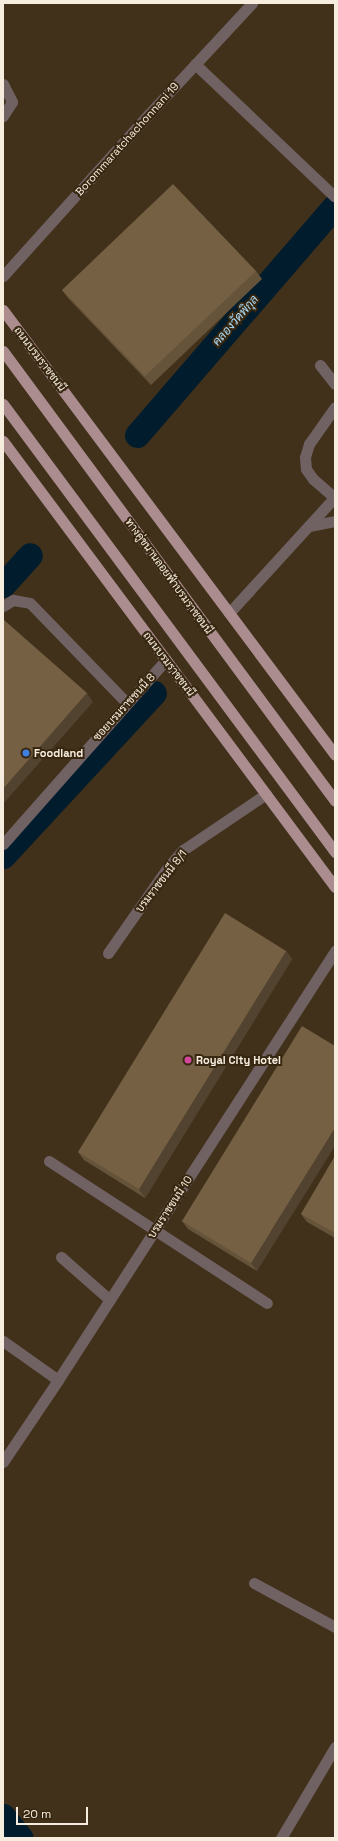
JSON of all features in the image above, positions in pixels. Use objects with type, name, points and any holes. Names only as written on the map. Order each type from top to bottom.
[{"type":"main road","name":"ถนนบรมราชชนนี","points":[[3,310],[335,755]]},
{"type":"main road","name":"ทางคู่ขนานลอยฟ้าบรมราชชนนี","points":[[3,352],[335,801]]},
{"type":"main road","points":[[3,404],[335,852]]},
{"type":"main road","name":"ถนนบรมราชชนนี","points":[[3,441],[335,887]]},
{"type":"street","name":"Borommaratchachonnani 19","points":[[3,276],[123,145],[148,115],[252,3]]},
{"type":"street","points":[[195,64],[334,196]]},
{"type":"street","points":[[3,84],[12,102],[3,116]]},
{"type":"street","points":[[320,365],[335,384]]},
{"type":"street","points":[[229,614],[335,498],[306,470],[305,456],[309,444],[335,407]]},
{"type":"street","points":[[309,526],[335,520]]},
{"type":"street","points":[[3,606],[13,600],[30,603],[127,703]]},
{"type":"street","name":"ซอยบรมราชชนนี 8","points":[[3,844],[166,660]]},
{"type":"street","name":"บรมราชชนนี 8/1","points":[[108,953],[168,868],[184,850],[266,794]]},
{"type":"street","name":"บรมราชชนนี 10","points":[[3,1462],[110,1300],[335,951]]},
{"type":"street","points":[[49,1161],[267,1303]]},
{"type":"street","points":[[60,1257],[110,1300]]},
{"type":"street","points":[[3,1341],[58,1380]]},
{"type":"street","points":[[254,1583],[335,1627]]},
{"type":"street","points":[[281,1838],[335,1746]]},
{"type":"building","points":[[173,184],[256,271],[145,376],[62,290]]},
{"type":"building","name":"Foodland","points":[[4,620],[87,693],[3,789],[3,621]]},
{"type":"building","name":"Royal City Hotel","points":[[225,913],[286,951],[139,1189],[78,1152]]},
{"type":"building","points":[[302,1026],[335,1046],[335,1128],[251,1263],[182,1221]]},
{"type":"building","points":[[335,1156],[335,1233],[301,1214]]},
{"type":"waterway","name":"คลองวัดพิกุล","points":[[137,435],[335,206]]},
{"type":"waterway","name":"คลองวัดพิกุล","points":[[3,585],[30,555]]},
{"type":"waterway","points":[[3,856],[154,693]]},
{"type":"waterway","points":[[3,1816],[21,1838]]},
{"type":"place","name":"Foodland","points":[[26,753]]},
{"type":"place","name":"Royal City Hotel","points":[[188,1060]]}]
